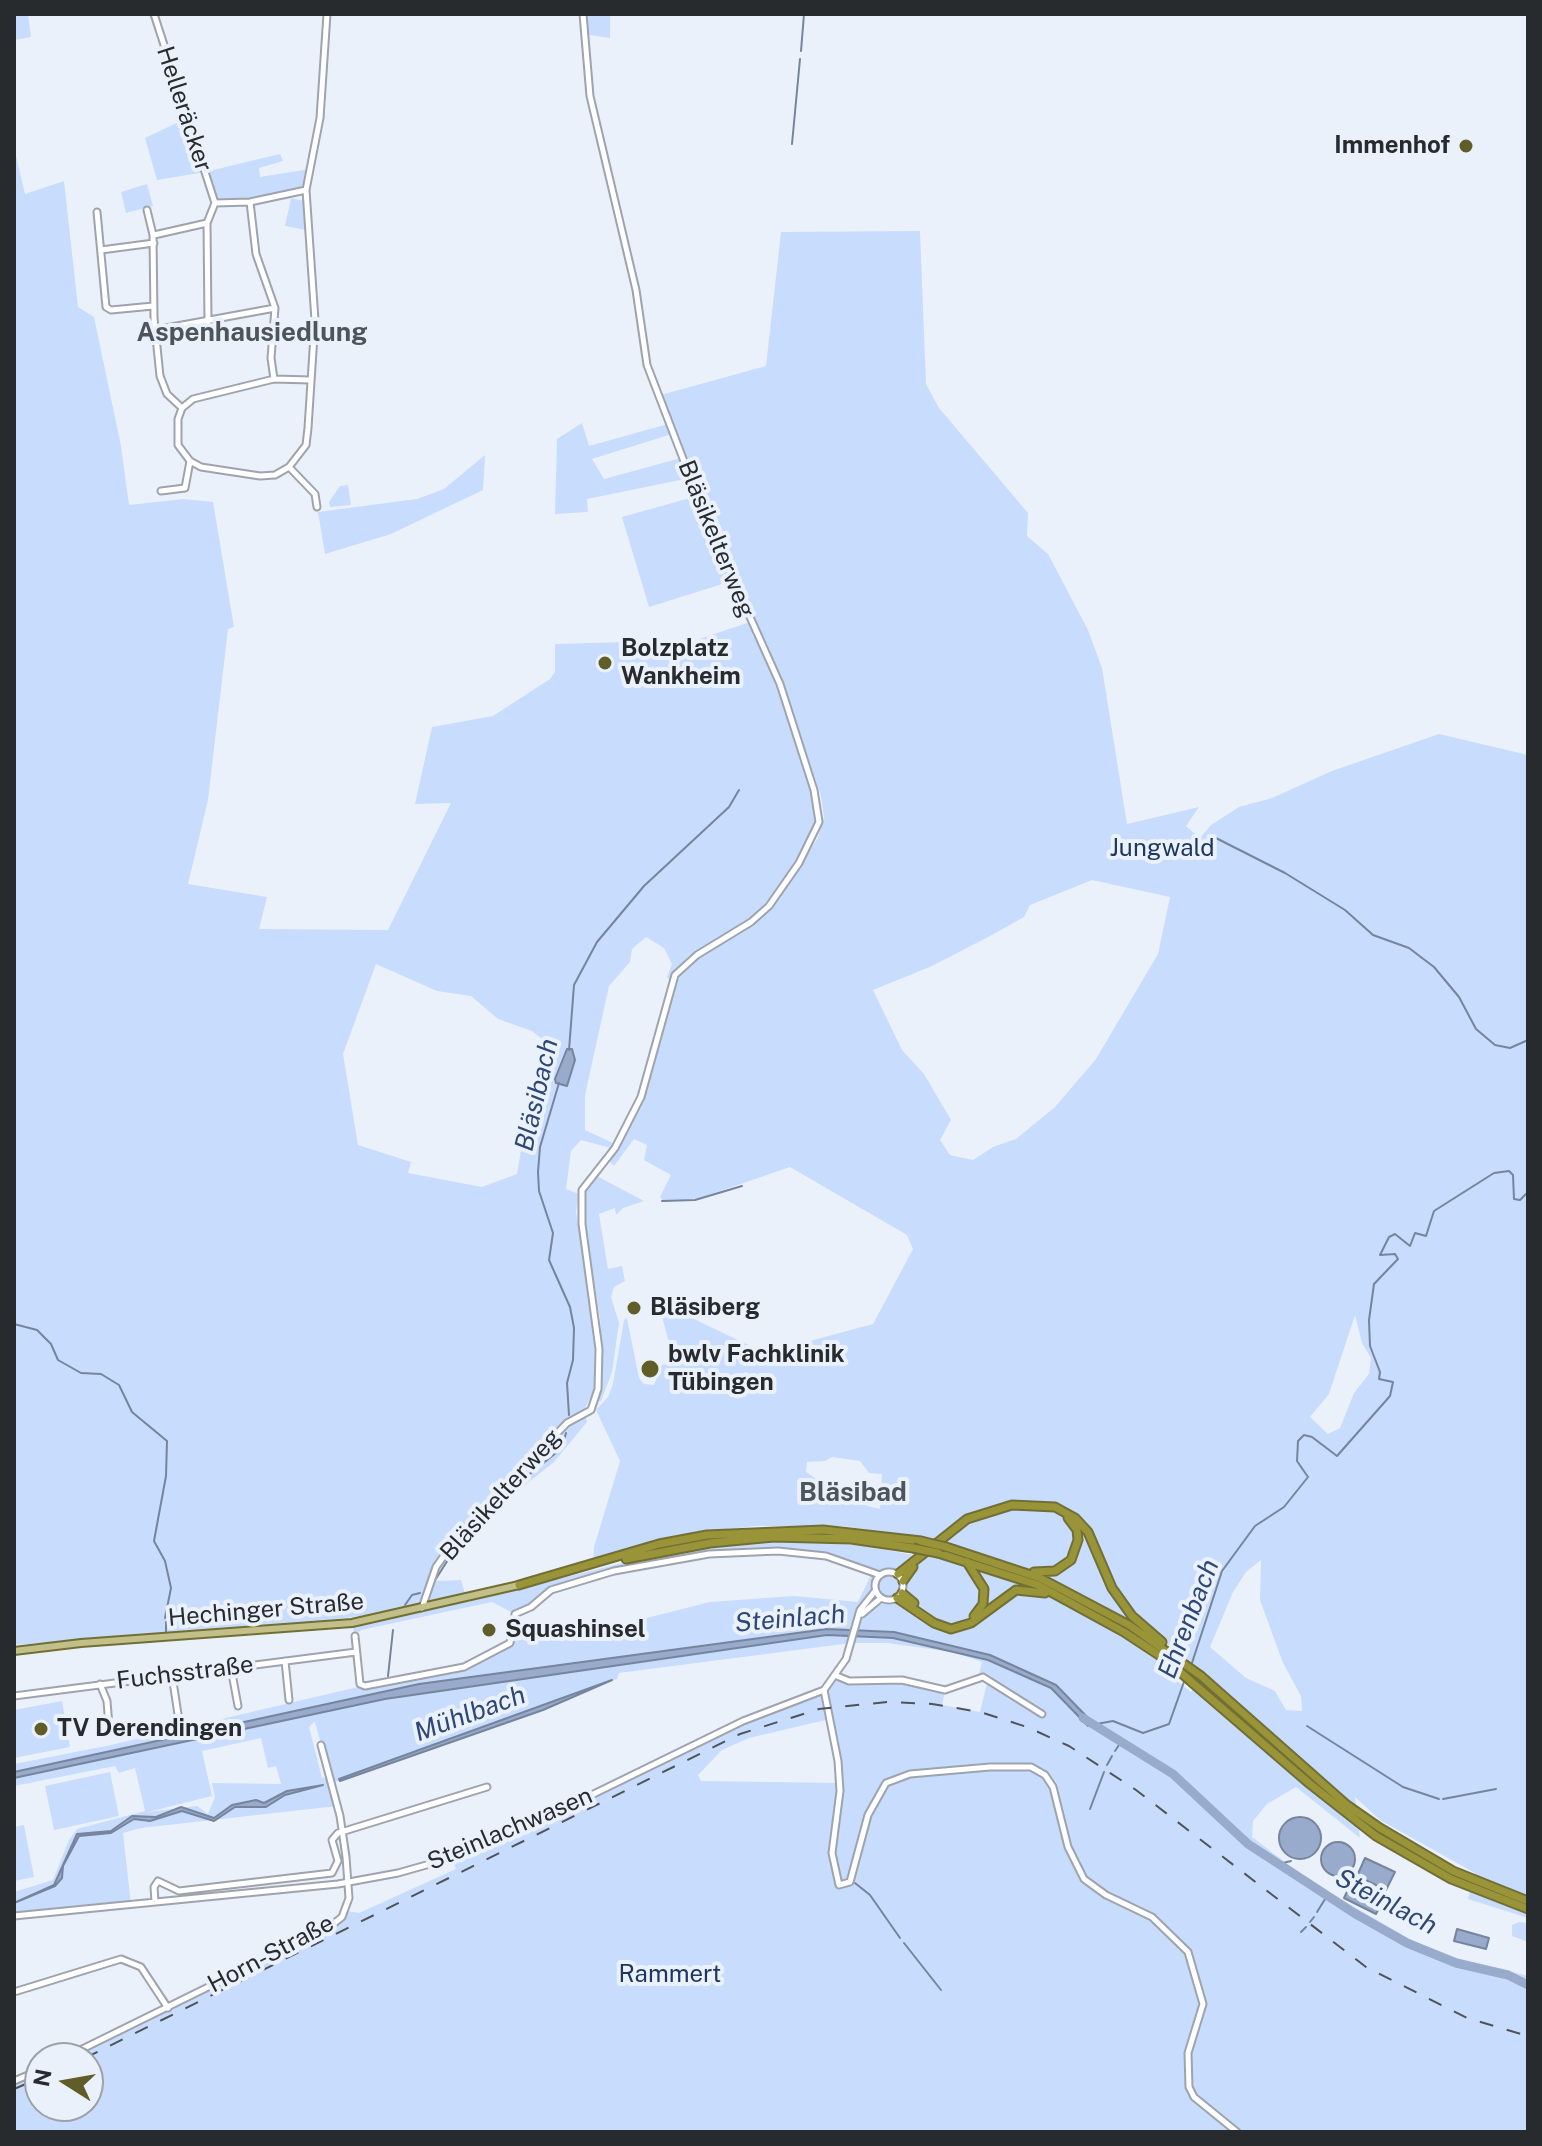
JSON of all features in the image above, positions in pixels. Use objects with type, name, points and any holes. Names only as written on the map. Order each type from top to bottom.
[{"type":"highway","points":[[900,1578],[967,1519],[1012,1505],[1055,1507],[1075,1518],[1088,1532],[1112,1588],[1125,1607],[1182,1665],[1197,1685],[1310,1784],[1376,1836],[1451,1879],[1528,1909]]},
{"type":"highway","points":[[519,1585],[659,1544],[707,1535],[823,1530],[921,1541],[946,1547],[1035,1572],[1055,1571],[1071,1560],[1076,1551],[1077,1530],[1063,1514],[1039,1507],[989,1512],[951,1534],[900,1578]]},
{"type":"highway","points":[[519,1585],[641,1555],[730,1540],[822,1537],[913,1548],[966,1560],[1038,1585],[1201,1676],[1358,1812],[1453,1871],[1528,1901]]},
{"type":"highway","points":[[986,1558],[1081,1597],[1182,1665]]},
{"type":"highway","points":[[899,1595],[943,1623],[960,1624],[968,1620],[978,1613],[985,1596],[982,1581],[966,1560]]},
{"type":"highway","points":[[899,1595],[934,1623],[951,1629],[971,1623],[1016,1590],[1035,1589],[1082,1607]]},
{"type":"main road","name":"Hechinger Straße","points":[[14,1651],[81,1643],[293,1629],[422,1610],[519,1585]]},
{"type":"street","name":"Helleräcker","points":[[154,14],[215,203]]},
{"type":"street","points":[[182,408],[176,436],[190,461],[201,467],[260,476],[275,475],[289,467],[306,445],[315,320],[306,190],[320,118],[327,14]]},
{"type":"street","name":"Bläsikelterweg","points":[[422,1610],[436,1567],[452,1543],[567,1423],[591,1410],[598,1389],[599,1349],[582,1224],[582,1190],[615,1148],[641,1097],[675,975],[697,955],[751,922],[769,906],[799,863],[819,822],[814,790],[780,684],[707,521],[647,365],[636,290],[596,128],[586,68],[583,14]]},
{"type":"street","points":[[208,322],[207,223],[215,203],[250,202],[306,190]]},
{"type":"street","points":[[250,202],[256,254],[275,308],[271,358],[274,379]]},
{"type":"street","points":[[147,210],[154,243],[153,306],[163,385],[182,408]]},
{"type":"street","points":[[97,212],[108,309],[153,306]]},
{"type":"street","points":[[153,235],[207,223]]},
{"type":"street","points":[[101,250],[154,243]]},
{"type":"street","points":[[155,330],[275,308]]},
{"type":"street","points":[[182,408],[207,395],[274,379],[311,380]]},
{"type":"street","points":[[161,491],[185,488],[190,461]]},
{"type":"street","points":[[289,467],[315,494],[317,507]]},
{"type":"street","points":[[355,1636],[360,1684],[365,1686],[464,1667],[513,1641],[515,1614],[531,1607],[555,1588],[668,1560],[778,1551],[826,1556],[880,1575]]},
{"type":"street","points":[[863,1570],[875,1582]]},
{"type":"street","points":[[858,1620],[870,1604],[881,1598],[899,1595],[900,1578],[889,1571],[880,1575],[875,1582],[875,1591],[881,1598]]},
{"type":"street","name":"Steinlachwasen","points":[[14,1916],[349,1882],[420,1867],[498,1839],[743,1721],[824,1690],[837,1676],[862,1605],[875,1591]]},
{"type":"street","name":"Fuchsstraße","points":[[14,1696],[356,1652]]},
{"type":"street","points":[[285,1661],[289,1700]]},
{"type":"street","points":[[231,1668],[238,1706]]},
{"type":"street","points":[[172,1675],[179,1721]]},
{"type":"street","points":[[837,1676],[849,1681],[902,1680],[945,1690],[983,1677],[1042,1714]]},
{"type":"street","points":[[100,1683],[106,1697],[109,1726]]},
{"type":"street","points":[[824,1690],[839,1770],[840,1791],[832,1837],[833,1865],[839,1885],[850,1882],[868,1815],[886,1783],[910,1774],[990,1767],[1031,1767],[1045,1775],[1053,1787],[1068,1847],[1084,1879],[1106,1895],[1152,1917],[1188,1952],[1203,2004],[1188,2053],[1189,2087],[1194,2097],[1237,2132]]},
{"type":"street","points":[[321,1745],[342,1832],[349,1882]]},
{"type":"street","points":[[155,1902],[154,1884],[161,1881],[179,1891],[332,1873],[338,1861],[332,1838],[342,1832],[487,1787]]},
{"type":"street","name":"Horn-Straße","points":[[97,2042],[328,1928],[346,1911],[349,1882]]},
{"type":"street","points":[[14,1992],[113,1959],[128,1959],[141,1967],[168,2008]]},
{"type":"green space","points":[[14,14],[28,14],[31,37],[14,40]]},
{"type":"green space","points":[[583,14],[610,14],[610,38],[584,34]]},
{"type":"green space","points":[[187,118],[205,172],[157,180],[145,138]]},
{"type":"green space","points":[[14,147],[25,194],[64,181],[78,307],[94,317],[121,446],[129,505],[184,499],[213,502],[234,627],[228,629],[208,800],[188,884],[267,897],[259,929],[388,930],[451,803],[415,804],[432,727],[493,716],[550,679],[555,672],[555,644],[663,641],[667,650],[750,622],[732,581],[649,607],[622,517],[697,496],[690,478],[587,499],[588,512],[555,514],[557,439],[582,423],[589,446],[668,424],[657,396],[766,366],[781,232],[920,231],[926,384],[939,408],[1028,513],[1027,536],[1048,554],[1088,630],[1102,668],[1127,824],[1199,807],[1186,826],[1200,838],[1211,825],[1239,807],[1272,798],[1332,771],[1439,734],[1528,755],[1528,1918],[1468,1899],[1475,1873],[1380,1820],[1355,1797],[1360,1838],[1296,1787],[1267,1804],[1253,1821],[1252,1837],[1310,1881],[1411,1940],[1457,1958],[1528,1976],[1528,2132],[14,2132],[14,2081],[24,2077],[24,2122],[104,2122],[104,2042],[96,2042],[328,1928],[346,1911],[359,1913],[456,1869],[451,1858],[498,1839],[743,1721],[816,1694],[837,1676],[849,1681],[902,1680],[945,1690],[942,1705],[980,1712],[988,1679],[978,1678],[982,1662],[953,1652],[887,1643],[851,1643],[619,1673],[617,1679],[561,1702],[332,1783],[337,1806],[141,1828],[123,1833],[131,1905],[14,1916],[14,1892],[53,1880],[69,1840],[77,1829],[145,1811],[135,1768],[119,1773],[115,1766],[14,1786],[14,1764],[111,1745],[362,1686],[453,1670],[513,1641],[627,1623],[710,1602],[794,1596],[858,1602],[870,1577],[863,1569],[814,1554],[752,1551],[668,1560],[555,1588],[531,1607],[515,1614],[492,1602],[361,1630],[355,1636],[352,1623],[397,1611],[293,1625],[14,1645]],"holes":[[[672,434],[681,458],[604,479],[592,459]],[[777,685],[785,689],[821,796],[824,817],[818,838],[778,899],[759,919],[698,957],[675,980],[643,1099],[621,1143],[608,1160],[614,1166],[634,1139],[647,1145],[644,1160],[671,1175],[660,1197],[664,1202],[700,1198],[790,1167],[907,1235],[913,1249],[873,1324],[765,1353],[690,1317],[661,1312],[672,1355],[668,1364],[662,1365],[654,1385],[644,1384],[639,1378],[627,1318],[624,1320],[613,1384],[608,1397],[596,1410],[620,1461],[594,1547],[593,1562],[681,1535],[755,1526],[841,1526],[932,1538],[914,1555],[859,1545],[794,1541],[666,1552],[467,1602],[431,1608],[466,1597],[461,1580],[435,1581],[443,1568],[463,1541],[501,1504],[554,1462],[587,1422],[584,1410],[594,1391],[595,1327],[576,1212],[579,1194],[566,1189],[571,1151],[581,1140],[611,1148],[615,1144],[585,1130],[585,1095],[609,986],[630,962],[632,949],[646,937],[664,948],[672,964],[667,977],[670,980],[690,955],[754,916],[780,886],[814,830],[817,819],[814,802],[796,734]],[[1092,880],[1170,897],[1158,954],[1096,1059],[1055,1107],[1016,1139],[993,1147],[973,1160],[950,1155],[940,1140],[951,1120],[924,1074],[902,1050],[873,990],[932,966],[990,936],[1024,917],[1030,905]],[[376,964],[437,991],[471,996],[498,1019],[532,1031],[556,1050],[527,1115],[517,1174],[482,1187],[408,1173],[411,1162],[358,1145],[343,1054]],[[572,1049],[575,1060],[567,1086],[556,1083],[564,1055]],[[1355,1315],[1362,1343],[1371,1358],[1369,1374],[1354,1393],[1340,1428],[1328,1434],[1310,1417],[1329,1394]],[[832,1457],[860,1461],[869,1473],[882,1474],[880,1509],[857,1503],[828,1503],[828,1487],[806,1472],[807,1462],[825,1461]],[[1261,1560],[1260,1600],[1283,1663],[1301,1696],[1302,1711],[1286,1710],[1275,1691],[1246,1678],[1210,1647],[1233,1592],[1246,1572]],[[1186,1662],[1201,1676],[1191,1692],[1177,1681]],[[830,1719],[839,1783],[701,1781],[698,1775],[722,1750],[749,1738]],[[314,1722],[330,1777],[322,1778],[309,1727]],[[261,1738],[268,1768],[276,1766],[281,1784],[212,1783],[215,1797],[208,1814],[197,1806],[148,1812],[212,1796],[202,1751]]]},
{"type":"green space","points":[[280,154],[283,161],[259,168],[260,177],[310,169],[306,190],[250,202],[215,203],[205,172]]},
{"type":"green space","points":[[147,184],[153,206],[126,213],[121,192]]},
{"type":"green space","points":[[291,198],[304,201],[306,230],[285,226]]},
{"type":"green space","points":[[485,455],[483,490],[391,534],[325,554],[318,512],[417,499],[444,489]]},
{"type":"green space","points":[[348,485],[351,505],[330,507],[329,502],[340,486]]},
{"type":"green space","points":[[595,1175],[644,1201],[623,1208],[616,1215],[615,1208],[599,1214],[608,1269],[622,1266],[625,1281],[614,1287],[611,1297],[619,1323],[612,1372],[601,1401],[597,1401],[603,1359],[600,1318],[583,1214],[586,1190]]},
{"type":"green space","name":"TV Derendingen","points":[[62,1701],[70,1747],[14,1758],[14,1710]]},
{"type":"green space","points":[[110,1772],[119,1816],[54,1830],[45,1786]]},
{"type":"green space","points":[[24,1825],[34,1877],[14,1881],[14,1827]]},
{"type":"green space","points":[[1528,1923],[1528,1942],[1512,1936],[1512,1925]]},
{"type":"shaded area","name":"Bläsibach","points":[[567,1049],[572,1049],[575,1060],[567,1086],[556,1083],[555,1079]]},
{"type":"shaded area","points":[[827,1629],[894,1632],[990,1655],[1056,1685],[1093,1723],[1088,1726],[1051,1688],[988,1660],[893,1638],[827,1635],[385,1699],[14,1778],[14,1772],[419,1684]]},
{"type":"shaded area","points":[[612,1680],[543,1710],[339,1779]]},
{"type":"shaded area","points":[[323,1785],[285,1795],[266,1807],[235,1807],[214,1821],[182,1811],[150,1821],[134,1819],[111,1833],[79,1836],[63,1866],[62,1878],[55,1886],[14,1903],[54,1885],[77,1834],[111,1831],[132,1816],[156,1817],[181,1807],[214,1818],[232,1805],[256,1800],[264,1803],[287,1791]]},
{"type":"shaded area","points":[[1300,1817],[1315,1823],[1321,1838],[1315,1853],[1300,1859],[1285,1853],[1279,1838],[1285,1823]]},
{"type":"shaded area","points":[[1338,1842],[1350,1847],[1355,1859],[1350,1871],[1338,1876],[1326,1871],[1321,1859],[1326,1847]]},
{"type":"shaded area","points":[[1365,1858],[1395,1872],[1386,1890],[1357,1876]]},
{"type":"shaded area","points":[[1353,1879],[1385,1895],[1376,1914],[1344,1898]]},
{"type":"shaded area","points":[[1457,1929],[1489,1938],[1486,1949],[1454,1941]]},
{"type":"waterway","points":[[801,51],[804,14]]},
{"type":"waterway","points":[[792,144],[800,59]]},
{"type":"waterway","name":"Bläsibach","points":[[569,1050],[574,985],[597,942],[644,886],[729,807],[739,790]]},
{"type":"waterway","points":[[1210,835],[1285,873],[1345,910],[1373,935],[1409,948],[1434,967],[1459,997],[1476,1029],[1495,1045],[1510,1048],[1528,1040]]},
{"type":"waterway","name":"Bläsibach","points":[[559,1083],[540,1147],[538,1172],[539,1191],[553,1233],[549,1260],[570,1307],[574,1328],[573,1360],[567,1383],[569,1415]]},
{"type":"waterway","name":"Ehrenbach","points":[[1191,1666],[1222,1571],[1255,1526],[1284,1507],[1308,1477],[1297,1461],[1298,1441],[1304,1435],[1312,1437],[1337,1456],[1390,1396],[1393,1382],[1379,1379],[1380,1372],[1370,1346],[1369,1320],[1374,1284],[1398,1259],[1395,1254],[1380,1255],[1389,1237],[1395,1234],[1410,1246],[1415,1233],[1426,1236],[1434,1211],[1494,1173],[1509,1171],[1513,1175],[1514,1199],[1520,1200],[1528,1192]]},
{"type":"waterway","points":[[662,1201],[695,1200],[742,1186]]},
{"type":"waterway","points":[[14,1324],[37,1330],[51,1344],[58,1360],[81,1373],[101,1374],[119,1385],[132,1412],[167,1441],[166,1476],[154,1541],[165,1561],[171,1588],[165,1618]]},
{"type":"waterway","name":"Bläsibach","points":[[432,1585],[460,1541],[505,1494],[562,1448],[566,1433]]},
{"type":"waterway","name":"Bläsibach","points":[[405,1605],[412,1595],[420,1593]]},
{"type":"waterway","points":[[166,1622],[166,1632]]},
{"type":"waterway","name":"Bläsibach","points":[[388,1676],[393,1630]]},
{"type":"waterway","name":"Ehrenbach","points":[[1091,1725],[1113,1721],[1143,1733],[1169,1724],[1185,1679]]},
{"type":"waterway","name":"Steinlach","points":[[1083,1718],[1173,1774],[1248,1844],[1354,1913],[1407,1943],[1456,1963],[1508,1975],[1528,1985]]},
{"type":"waterway","points":[[1307,1726],[1403,1787],[1439,1799]]},
{"type":"waterway","points":[[1115,1751],[1121,1742]]},
{"type":"waterway","points":[[1107,1765],[1112,1756]]},
{"type":"waterway","points":[[1090,1809],[1104,1772]]},
{"type":"waterway","points":[[1443,1799],[1496,1789]]},
{"type":"waterway","points":[[1279,1864],[1291,1861]]},
{"type":"waterway","points":[[855,1883],[870,1895],[900,1938]]},
{"type":"waterway","points":[[1317,1912],[1327,1896]]},
{"type":"waterway","points":[[1310,1922],[1314,1917]]},
{"type":"waterway","points":[[1301,1932],[1306,1927]]},
{"type":"waterway","points":[[904,1943],[941,1990]]},
{"type":"railway","points":[[104,2049],[740,1734],[819,1709],[887,1702],[932,1704],[980,1712],[1027,1727],[1069,1746],[1136,1790],[1366,1967],[1467,2018],[1528,2036]]},
{"type":"railway","points":[[14,2089],[24,2085]]},
{"type":"place","name":"Immenhof","points":[[1466,146]]},
{"type":"place","name":"Bolzplatz Wankheim","points":[[605,663]]},
{"type":"place","name":"Bläsiberg","points":[[634,1308]]},
{"type":"place","name":"bwlv Fachklinik Tübingen","points":[[650,1369]]},
{"type":"place","name":"Squashinsel","points":[[489,1630]]},
{"type":"place","name":"TV Derendingen","points":[[41,1729]]},
{"type":"district","name":"Aspenhausiedlung","points":[[252,333]]},
{"type":"district","name":"Bläsibad","points":[[853,1493]]},
{"type":"park label","name":"Jungwald","points":[[1162,849]]},
{"type":"park label","name":"Rammert","points":[[670,1975]]},
{"type":"water label","name":"Mühlbach","points":[[470,1714]]}]
